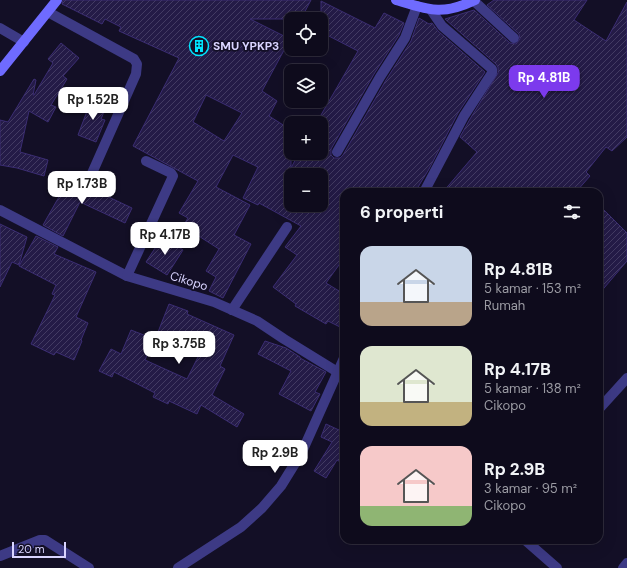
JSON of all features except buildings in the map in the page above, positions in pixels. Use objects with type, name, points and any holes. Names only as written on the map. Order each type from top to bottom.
[{"type":"street","points":[[0,71],[57,0]]},
{"type":"street","points":[[396,0],[431,10],[443,10],[457,7],[475,0],[514,38]]},
{"type":"street","points":[[337,152],[380,77],[405,38],[417,6]]},
{"type":"street","points":[[426,188],[464,116],[492,73],[492,69],[442,26],[431,10]]},
{"type":"street","points":[[48,12],[134,60],[137,64],[136,74],[89,180]]},
{"type":"street","points":[[0,28],[24,42]]},
{"type":"street","points":[[128,276],[173,176],[171,173],[146,161]]},
{"type":"street","name":"Cikopo","points":[[0,210],[128,276],[214,302],[257,321],[340,373]]},
{"type":"street","points":[[232,310],[287,227]]},
{"type":"street","points":[[178,568],[241,527],[262,508],[281,486],[302,452],[340,376]]},
{"type":"street","points":[[603,405],[627,378]]},
{"type":"street","points":[[0,556],[40,540],[45,540],[88,568]]},
{"type":"street","points":[[530,544],[557,568]]},
{"type":"street","points":[[623,568],[627,563]]},
{"type":"place","name":"SMU YPKP3","points":[[199,46]]}]
